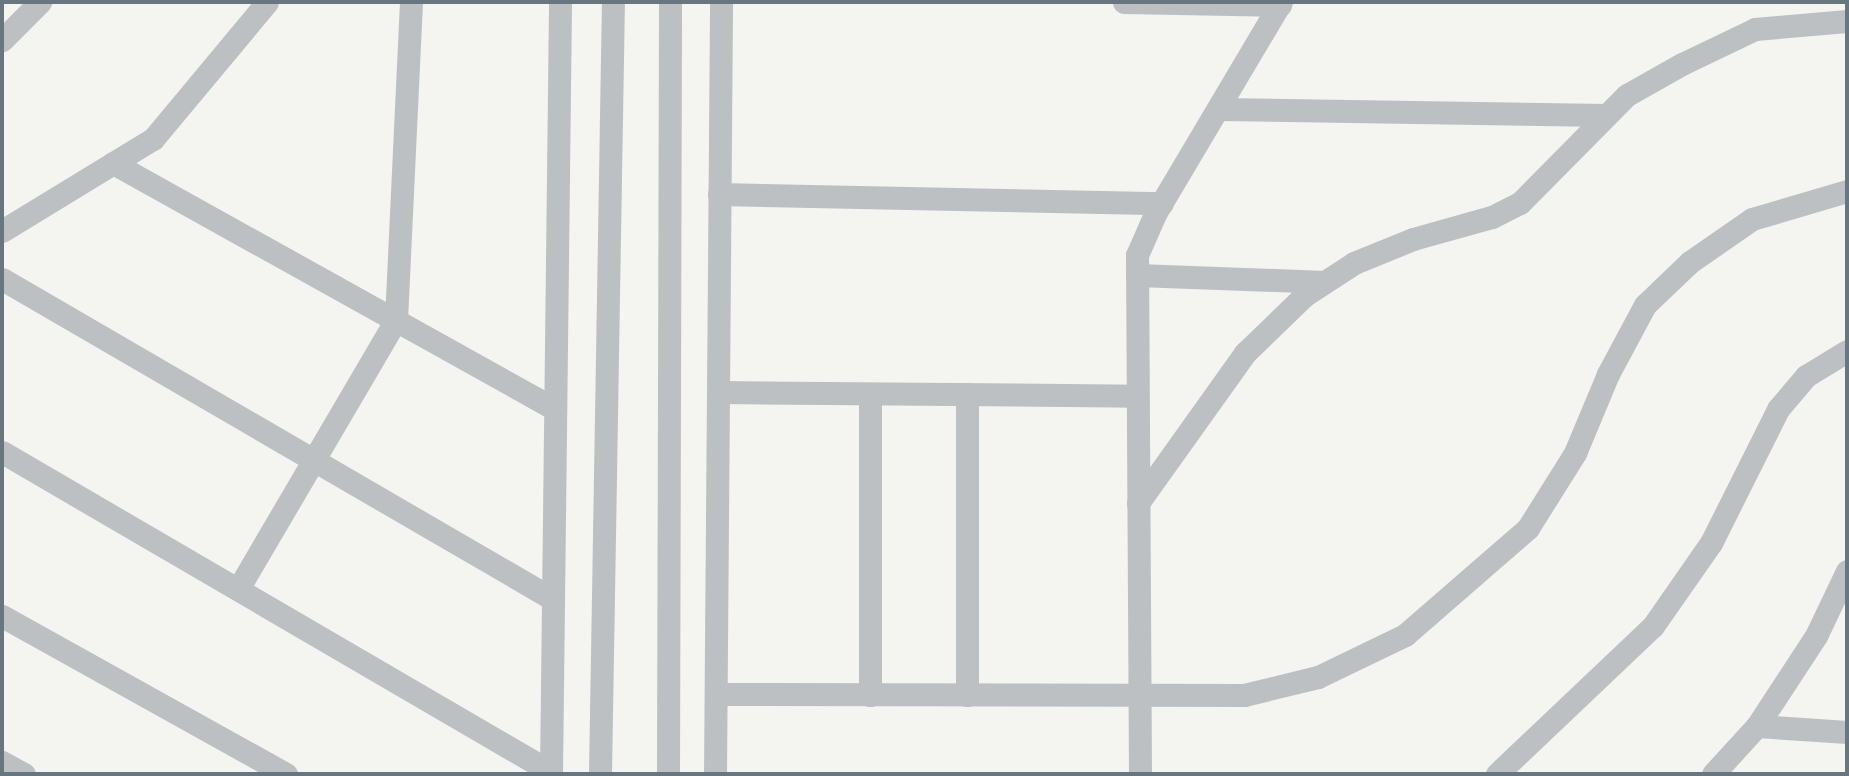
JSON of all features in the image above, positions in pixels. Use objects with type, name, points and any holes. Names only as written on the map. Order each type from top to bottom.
[{"type":"street","points":[[2,40],[40,2]]},
{"type":"street","points":[[2,231],[153,139],[267,2]]},
{"type":"street","points":[[238,589],[396,320],[411,2]]},
{"type":"street","points":[[2,452],[551,773],[560,2]]},
{"type":"street","points":[[600,774],[613,2]]},
{"type":"street","points":[[668,774],[670,2]]},
{"type":"street","points":[[715,774],[721,2]]},
{"type":"street","points":[[1124,2],[1280,3],[1162,204],[1137,255],[1140,774]]},
{"type":"street","points":[[1138,503],[1245,353],[1325,282],[1354,263],[1413,239],[1492,218],[1520,203],[1627,95],[1755,29],[1847,21]]},
{"type":"street","points":[[1218,109],[1605,115]]},
{"type":"street","points":[[113,163],[555,409]]},
{"type":"street","points":[[716,694],[1140,697],[1244,695],[1318,677],[1405,635],[1528,528],[1575,453],[1608,374],[1645,305],[1690,262],[1752,219],[1847,191]]},
{"type":"street","points":[[719,194],[1162,204]]},
{"type":"street","points":[[1137,275],[1325,282]]},
{"type":"street","points":[[2,279],[553,599]]},
{"type":"street","points":[[1497,774],[1653,626],[1711,543],[1779,409],[1806,376],[1847,351]]},
{"type":"street","points":[[718,392],[1137,396]]},
{"type":"street","points":[[870,394],[870,695]]},
{"type":"street","points":[[967,394],[967,695]]},
{"type":"street","points":[[1713,774],[1757,726],[1837,613],[1847,571]]},
{"type":"street","points":[[2,617],[286,774]]},
{"type":"street","points":[[1757,726],[1847,732]]},
{"type":"street","points":[[2,762],[24,774]]}]
